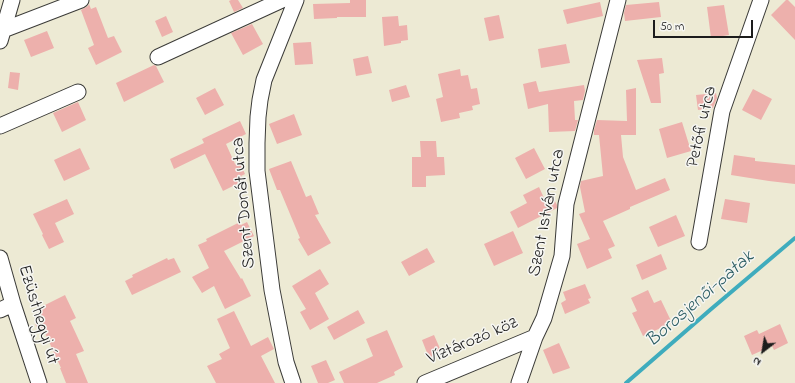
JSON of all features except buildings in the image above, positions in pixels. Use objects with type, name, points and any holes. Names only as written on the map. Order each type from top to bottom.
[{"type":"street","points":[[2,35],[12,0]]},
{"type":"street","points":[[2,35],[81,0]]},
{"type":"street","points":[[158,57],[282,0]]},
{"type":"street","name":"Szent Donát utca","points":[[293,383],[286,362],[272,290],[257,171],[257,143],[258,117],[264,80],[296,0]]},
{"type":"street","name":"Szent István utca","points":[[520,383],[535,337],[544,318],[562,256],[566,204],[618,0]]},
{"type":"street","name":"Petőfi utca","points":[[699,242],[722,111],[761,0]]},
{"type":"street","points":[[0,126],[78,92]]},
{"type":"street","name":"Ezüsthegyi út","points":[[0,258],[7,307],[38,383]]},
{"type":"street","name":"Víztározó köz","points":[[424,383],[535,337]]},
{"type":"waterway","name":"Borosjenői-patak","points":[[626,383],[795,238]]}]
